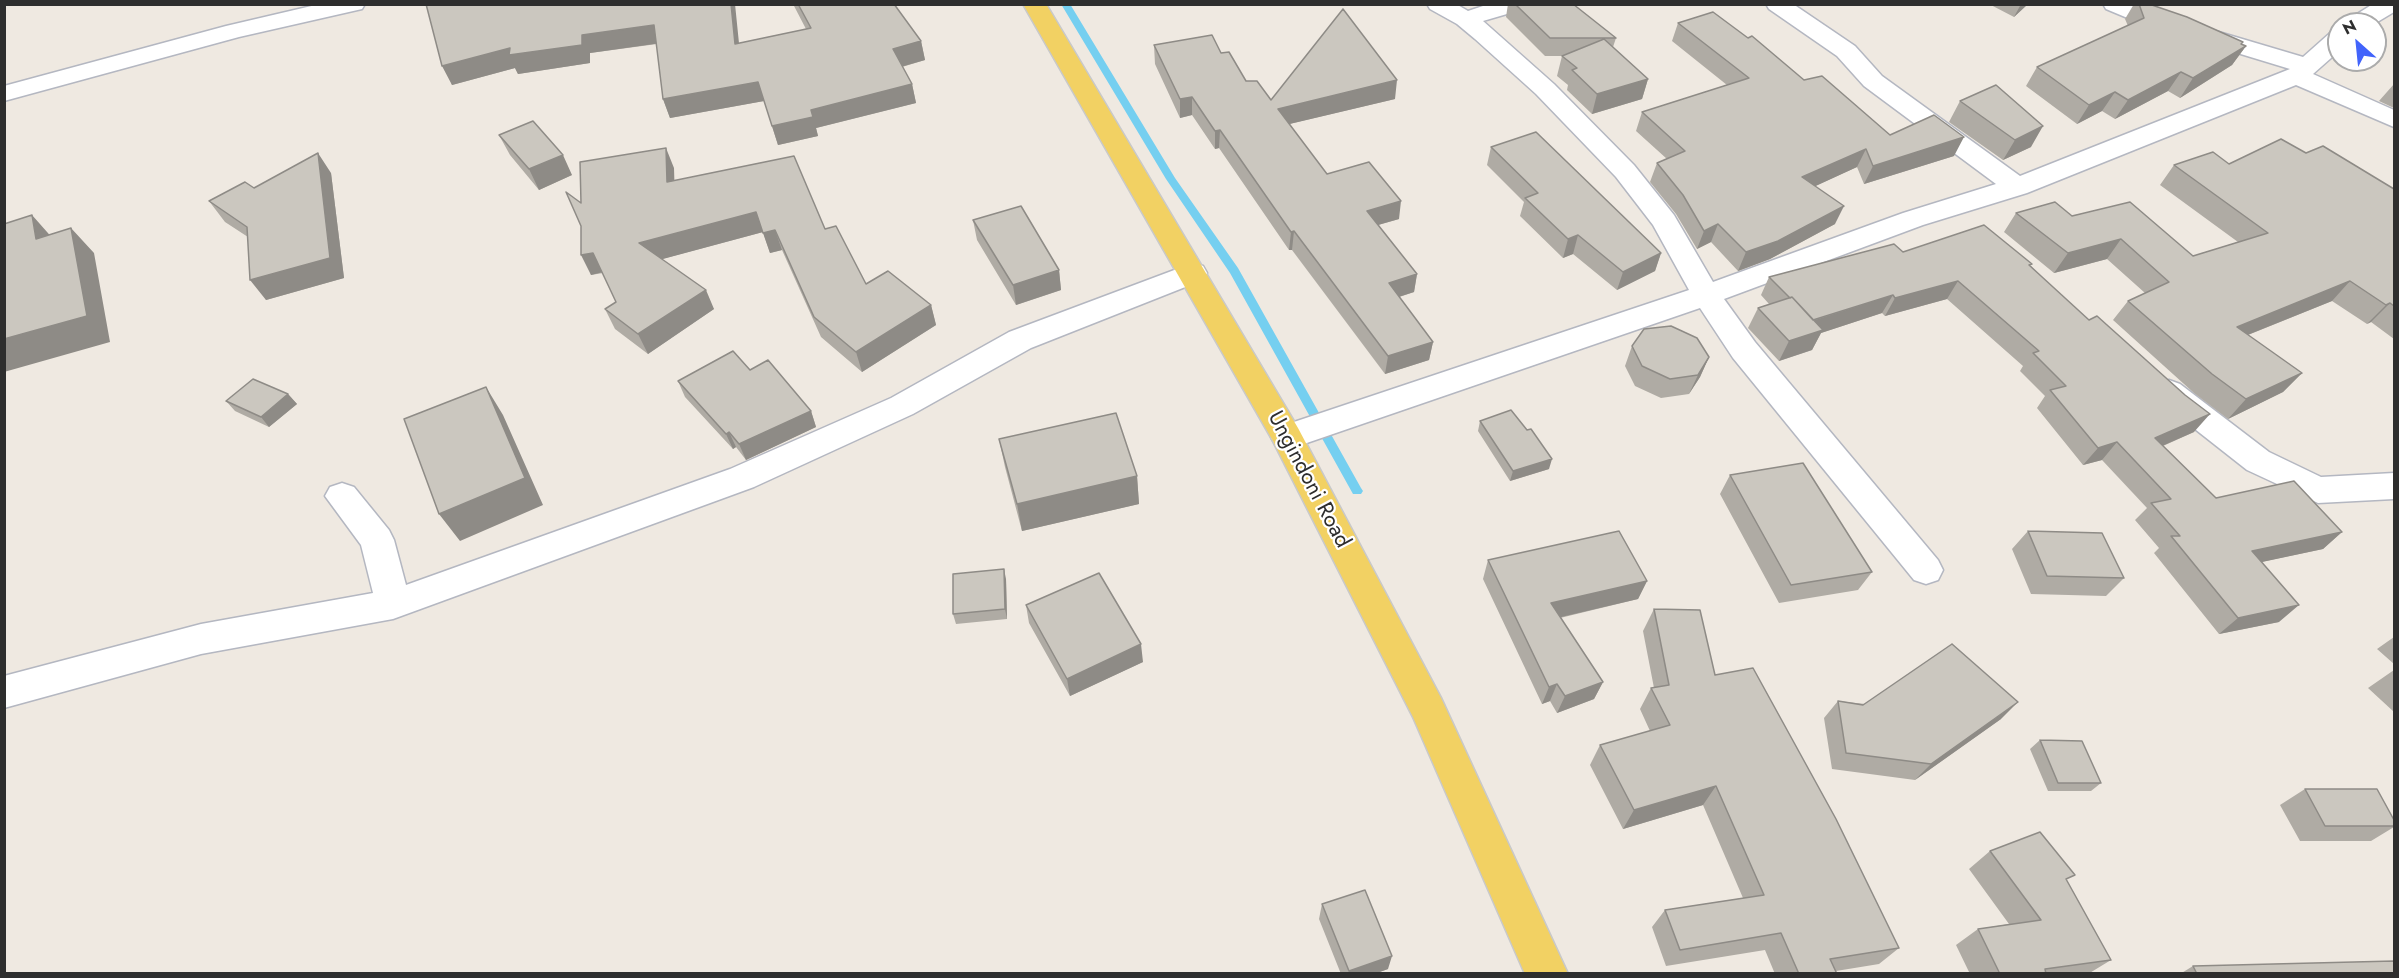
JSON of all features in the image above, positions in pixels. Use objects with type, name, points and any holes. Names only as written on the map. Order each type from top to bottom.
[{"type":"main road","name":"Ungindoni Road","points":[[1034,4],[1287,437],[1428,710],[1547,974]]},
{"type":"street","points":[[4,94],[224,33],[354,4]]},
{"type":"street","points":[[1438,4],[1465,19],[1545,89],[1625,171],[1664,221],[1706,295],[1744,350],[1926,570]]},
{"type":"street","points":[[1465,19],[1516,4]]},
{"type":"street","points":[[1777,4],[1846,51],[1873,81],[2017,188]]},
{"type":"street","points":[[2114,4],[2150,20],[2302,71],[2394,119]]},
{"type":"street","points":[[2377,12],[2391,4]]},
{"type":"street","points":[[1287,437],[1706,295],[1913,219],[2017,188],[2302,71],[2327,49]]},
{"type":"street","points":[[1951,208],[1978,230]]},
{"type":"street","points":[[4,692],[201,639],[393,604],[742,478],[902,406],[1020,340],[1193,273]]},
{"type":"street","points":[[2147,372],[2182,403],[2258,461],[2318,490],[2394,486]]},
{"type":"street","points":[[342,496],[377,540],[393,604]]},
{"type":"building","points":[[426,4],[731,4],[735,44],[811,28],[798,4],[894,4],[921,41],[893,49],[912,84],[811,110],[813,117],[772,126],[758,82],[663,99],[654,25],[582,35],[582,45],[509,55],[510,48],[442,66]]},
{"type":"building","points":[[1515,4],[1573,4],[1616,38],[1550,38]]},
{"type":"building","points":[[2139,4],[2149,4],[2187,17],[2243,42],[2241,44],[2246,46],[2193,78],[2181,72],[2128,100],[2115,92],[2089,105],[2037,67],[2144,18]]},
{"type":"building","points":[[1343,9],[1397,80],[1278,109],[1327,174],[1369,162],[1401,201],[1367,211],[1417,274],[1389,283],[1433,342],[1388,356],[1294,231],[1291,232],[1220,130],[1215,131],[1192,97],[1180,99],[1154,45],[1212,35],[1221,53],[1229,52],[1246,81],[1257,81],[1271,100]]},
{"type":"building","points":[[1713,12],[1748,38],[1752,36],[1804,80],[1822,76],[1890,135],[1934,115],[1964,137],[1873,166],[1866,149],[1802,177],[1844,206],[1778,241],[1746,252],[1718,224],[1704,231],[1683,195],[1657,163],[1685,151],[1642,112],[1749,78],[1678,23]]},
{"type":"building","points":[[1604,39],[1648,79],[1597,94],[1572,70],[1577,68],[1562,56]]},
{"type":"building","points":[[1996,85],[2043,126],[2015,140],[1960,101]]},
{"type":"building","points":[[533,121],[563,155],[529,169],[499,135]]},
{"type":"building","points":[[1536,132],[1661,253],[1623,272],[1578,235],[1568,239],[1525,198],[1538,193],[1491,147]]},
{"type":"building","points":[[2281,139],[2306,153],[2323,146],[2394,189],[2394,306],[2390,303],[2386,305],[2350,281],[2237,327],[2302,373],[2246,399],[2212,374],[2128,301],[2169,282],[2121,239],[2068,253],[2016,213],[2055,202],[2072,216],[2130,202],[2193,256],[2268,233],[2174,165],[2213,152],[2229,164]]},
{"type":"building","points":[[666,148],[667,182],[794,156],[825,229],[836,226],[866,284],[888,271],[931,305],[856,352],[814,317],[775,230],[763,233],[756,212],[639,243],[706,290],[638,334],[605,309],[616,302],[593,253],[581,255],[581,226],[566,192],[581,203],[580,162]]},
{"type":"building","points":[[318,153],[330,258],[250,280],[247,227],[209,201],[245,182],[254,188]]},
{"type":"building","points":[[1021,206],[1059,270],[1013,285],[973,220]]},
{"type":"building","points":[[32,215],[36,239],[71,228],[87,316],[4,339],[4,224]]},
{"type":"building","points":[[1984,225],[2032,264],[2029,265],[2089,320],[2097,316],[2185,395],[2210,414],[2155,438],[2216,498],[2294,481],[2342,532],[2252,551],[2299,605],[2238,618],[2171,536],[2180,536],[2151,503],[2171,499],[2117,442],[2098,448],[2050,390],[2066,386],[2033,353],[2039,351],[1958,281],[1895,298],[1893,295],[1813,320],[1769,277],[1894,244],[1903,252]]},
{"type":"building","points":[[1792,297],[1823,330],[1789,341],[1758,308]]},
{"type":"building","points":[[1671,326],[1697,338],[1709,357],[1698,375],[1670,379],[1642,366],[1632,346],[1644,329]]},
{"type":"building","points":[[733,351],[750,370],[768,360],[811,411],[739,444],[729,432],[726,434],[678,381]]},
{"type":"building","points":[[253,379],[288,394],[261,417],[226,401]]},
{"type":"building","points":[[486,387],[525,478],[439,514],[404,419]]},
{"type":"building","points":[[1511,410],[1527,430],[1531,429],[1552,459],[1513,471],[1480,421]]},
{"type":"building","points":[[1116,413],[1137,476],[1017,504],[999,439]]},
{"type":"building","points":[[1803,463],[1872,572],[1791,585],[1730,475]]},
{"type":"building","points":[[1619,531],[1647,581],[1551,603],[1603,682],[1565,696],[1557,684],[1549,687],[1488,560]]},
{"type":"building","points":[[2028,531],[2102,533],[2124,578],[2047,576]]},
{"type":"building","points":[[1004,569],[1005,609],[953,614],[953,574]]},
{"type":"building","points":[[1099,573],[1141,644],[1067,679],[1026,605]]},
{"type":"building","points":[[1654,609],[1700,610],[1715,675],[1753,668],[1836,819],[1899,948],[1830,959],[1837,974],[1799,974],[1781,933],[1680,950],[1665,910],[1764,895],[1716,786],[1634,810],[1600,745],[1670,725],[1651,688],[1669,685]]},
{"type":"building","points":[[1952,644],[2018,702],[1931,764],[1846,753],[1838,701],[1863,705]]},
{"type":"building","points":[[2040,740],[2082,741],[2101,783],[2058,783]]},
{"type":"building","points":[[2305,789],[2377,789],[2394,820],[2394,826],[2325,826]]},
{"type":"building","points":[[2040,832],[2075,875],[2066,879],[2111,960],[2045,969],[2046,974],[2000,974],[1978,929],[2041,920],[1990,851]]},
{"type":"building","points":[[1365,890],[1392,956],[1349,971],[1322,904]]},
{"type":"building","points":[[2394,961],[2394,974],[2197,974],[2193,966]]},
{"type":"waterway","points":[[1065,4],[1171,179],[1234,271],[1357,491]]}]
